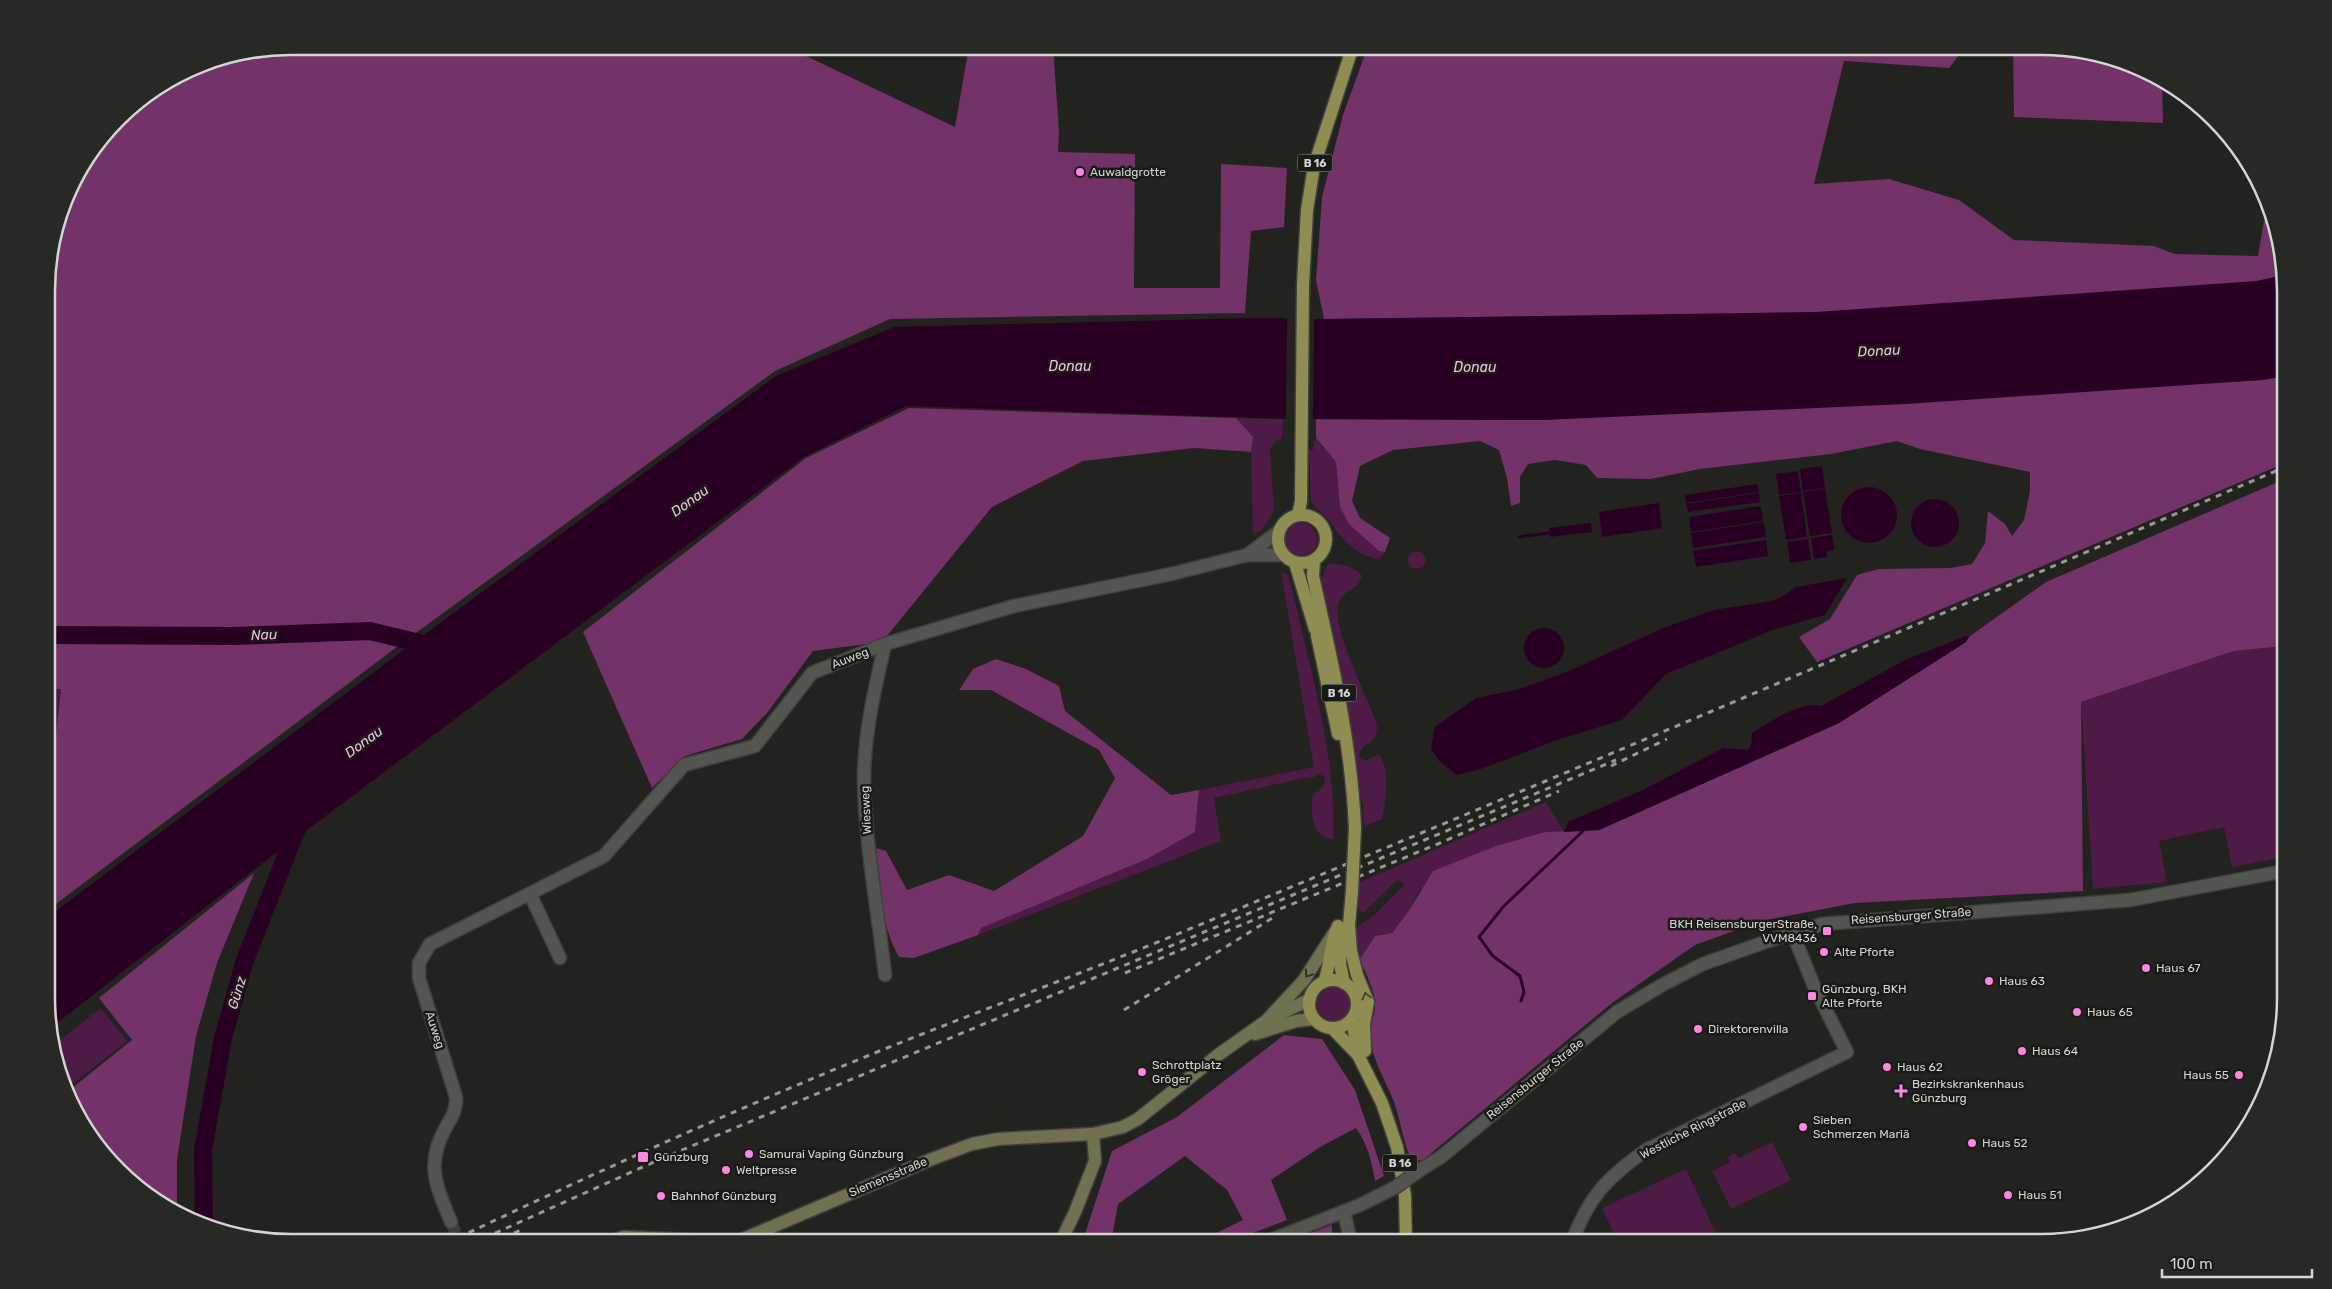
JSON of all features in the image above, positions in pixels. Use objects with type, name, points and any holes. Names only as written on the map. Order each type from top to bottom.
[{"type":"main road","name":"B 16","points":[[1298,515],[1301,501],[1303,285],[1307,210],[1314,166],[1350,55]]},
{"type":"main road","points":[[1295,563],[1314,561],[1324,550],[1326,542],[1324,530],[1311,517],[1298,515],[1286,521],[1278,532],[1279,548],[1283,555],[1295,563],[1317,636]]},
{"type":"main road","name":"B 16","points":[[1310,999],[1318,986],[1324,982],[1332,951],[1341,927],[1348,892],[1352,770],[1342,707],[1313,576],[1314,561]]},
{"type":"main road","name":"B 16","points":[[1318,596],[1317,636],[1342,755],[1351,829]]},
{"type":"main road","name":"B 16","points":[[1341,927],[1340,964],[1344,983],[1354,993],[1357,1002],[1356,1011],[1352,1019],[1358,1055],[1382,1103],[1397,1147],[1405,1196],[1406,1234]]},
{"type":"main road","name":"B 16","points":[[1341,927],[1368,1002],[1363,1040],[1374,1088]]},
{"type":"main road","points":[[1266,1021],[1304,980],[1341,927]]},
{"type":"main road","points":[[1324,982],[1344,983]]},
{"type":"main road","points":[[1241,1039],[1266,1021],[1310,999]]},
{"type":"main road","points":[[1241,1039],[1284,1024],[1314,1019],[1309,1006],[1310,999]]},
{"type":"main road","name":"B 16","points":[[1314,1019],[1322,1026],[1332,1028],[1358,1055]]},
{"type":"main road","points":[[1332,1028],[1346,1024],[1352,1019]]},
{"type":"main road","name":"Siemensstraße","points":[[755,1234],[972,1144],[998,1139],[1094,1134],[1123,1127],[1138,1118],[1241,1039]]},
{"type":"main road","points":[[1064,1234],[1075,1212],[1095,1161],[1094,1134]]},
{"type":"street","name":"Auweg","points":[[1247,555],[1278,532]]},
{"type":"street","name":"Auweg","points":[[451,1222],[436,1186],[434,1172],[435,1154],[445,1129],[455,1112],[456,1097],[419,978],[420,963],[430,944],[604,856],[684,765],[755,746],[812,673],[884,644],[1014,606],[1171,574],[1247,555],[1283,555]]},
{"type":"street","name":"Wiesweg","points":[[884,644],[873,701],[864,778],[869,862],[877,907],[885,975]]},
{"type":"street","name":"Reisensburger Straße","points":[[1287,1234],[1344,1212],[1396,1187],[1446,1152],[1617,1012],[1662,985],[1703,964],[1822,924],[2130,900],[2277,872]]},
{"type":"street","points":[[530,894],[560,958]]},
{"type":"street","name":"Westliche Ringstraße","points":[[1575,1234],[1579,1223],[1596,1194],[1616,1171],[1646,1150],[1847,1052],[1814,986],[1793,934]]},
{"type":"street","points":[[1344,1212],[1349,1234]]},
{"type":"shaded area","points":[[291,55],[804,55],[955,127],[967,55],[1054,55],[1059,131],[1058,152],[1135,154],[1134,288],[1220,288],[1221,164],[1287,168],[1284,227],[1251,231],[1245,313],[890,319],[775,371],[402,643],[55,905],[55,746],[61,689],[55,689],[55,291],[57,260],[63,230],[79,187],[95,160],[114,135],[147,104],[173,87],[201,73],[230,63],[260,57]]},
{"type":"shaded area","points":[[1365,55],[1959,55],[1949,68],[1844,61],[1814,184],[1889,179],[1959,200],[2014,240],[2154,246],[2175,254],[2258,256],[2265,219],[2275,260],[2276,278],[2256,282],[1816,313],[1324,319],[1316,280],[1322,197],[1343,115]]},
{"type":"shaded area","points":[[2013,55],[2072,57],[2102,63],[2145,79],[2162,89],[2163,123],[2014,117]]},
{"type":"shaded area","points":[[2277,377],[2277,466],[1817,662],[1799,637],[1830,619],[1857,575],[1879,569],[1950,568],[1972,564],[1985,543],[1988,511],[2005,524],[2012,536],[2024,520],[2030,491],[2030,472],[1920,449],[1897,441],[1831,454],[1700,469],[1651,479],[1597,478],[1586,465],[1555,460],[1528,464],[1520,477],[1520,503],[1511,506],[1507,478],[1499,450],[1480,441],[1393,450],[1360,466],[1352,501],[1360,518],[1390,538],[1385,552],[1379,551],[1349,524],[1340,507],[1336,462],[1316,438],[1316,419],[1542,420],[2262,380]]},
{"type":"shaded area","points":[[909,408],[1236,418],[1253,437],[1251,452],[1194,448],[1083,461],[992,507],[882,642],[813,651],[767,713],[742,739],[685,756],[652,788],[583,632],[806,458]]},
{"type":"shaded area","points":[[1236,418],[1283,419],[1282,438],[1274,442],[1270,450],[1274,510],[1262,530],[1253,534],[1252,437]]},
{"type":"shaded area","points":[[1315,438],[1336,462],[1340,507],[1379,551],[1385,552],[1379,559],[1362,554],[1348,544],[1311,502],[1309,450],[1313,450]]},
{"type":"shaded area","points":[[2277,482],[2277,647],[2234,651],[2081,702],[2083,891],[1855,903],[1761,921],[1695,945],[1612,1003],[1423,1160],[1412,1161],[1406,1147],[1394,1102],[1372,1049],[1370,1032],[1375,1001],[1360,959],[1375,936],[1392,933],[1408,912],[1433,871],[1496,846],[1545,832],[1599,830],[1839,723],[1966,642],[1970,636],[2046,582]]},
{"type":"shaded area","points":[[1301,523],[1307,524],[1312,528],[1316,533],[1316,545],[1312,550],[1307,554],[1301,555],[1295,554],[1290,550],[1286,545],[1285,539],[1286,533],[1290,528],[1295,524]]},
{"type":"shaded area","points":[[1417,551],[1423,554],[1426,560],[1423,566],[1417,569],[1411,566],[1408,560],[1411,554]]},
{"type":"shaded area","points":[[1329,564],[1347,567],[1360,573],[1362,576],[1358,584],[1340,599],[1337,615],[1345,646],[1377,725],[1375,736],[1363,748],[1359,757],[1365,761],[1379,754],[1385,769],[1386,795],[1382,819],[1364,826],[1363,805],[1358,786],[1350,719],[1319,581]]},
{"type":"shaded area","points":[[1281,572],[1288,575],[1321,715],[1331,777],[1333,839],[1320,834],[1312,815],[1313,794],[1320,790],[1325,783],[1324,777],[1320,774],[1310,779],[1309,777],[1214,798],[1221,841],[978,935],[980,928],[1147,859],[1195,832],[1199,790],[1314,767]]},
{"type":"shaded area","points":[[2277,647],[2277,859],[2232,867],[2224,827],[2159,841],[2167,882],[2093,889],[2081,702],[2234,651]]},
{"type":"shaded area","points":[[996,659],[1026,669],[1059,686],[1065,711],[1171,795],[1199,790],[1195,832],[1147,859],[981,928],[978,935],[914,958],[899,957],[888,932],[885,918],[876,848],[886,851],[907,890],[949,875],[994,891],[1083,836],[1115,778],[1099,750],[991,690],[959,690],[973,669]]},
{"type":"shaded area","points":[[55,689],[61,689],[55,746]]},
{"type":"shaded area","points":[[1546,802],[1564,832],[1545,832],[1420,889],[1408,912],[1392,933],[1375,936],[1360,959],[1355,941],[1355,932],[1359,925],[1372,917],[1404,885],[1398,879],[1364,912],[1361,912],[1355,905],[1360,882]]},
{"type":"shaded area","points":[[254,873],[217,963],[196,1036],[177,1160],[177,1204],[147,1185],[114,1154],[95,1129],[73,1088],[132,1040],[99,998]]},
{"type":"shaded area","points":[[1334,987],[1341,988],[1346,992],[1350,997],[1350,1011],[1346,1016],[1341,1020],[1334,1021],[1327,1020],[1322,1016],[1318,1011],[1317,1004],[1318,997],[1322,992],[1327,988]]},
{"type":"shaded area","points":[[101,1008],[127,1041],[72,1085],[59,1040]]},
{"type":"shaded area","points":[[1284,1035],[1322,1039],[1355,1090],[1384,1176],[1375,1181],[1368,1153],[1356,1128],[1320,1147],[1271,1180],[1287,1220],[1250,1234],[1214,1234],[1243,1220],[1227,1190],[1185,1156],[1118,1204],[1113,1234],[1085,1234],[1112,1151],[1177,1117]]},
{"type":"shaded area","points":[[1772,1142],[1791,1180],[1731,1209],[1712,1171],[1730,1162],[1728,1157],[1735,1153],[1738,1158]]},
{"type":"shaded area","points":[[1686,1169],[1716,1234],[1614,1234],[1602,1208]]},
{"type":"shaded area","points":[[1332,1225],[1332,1234],[1308,1234]]},
{"type":"water","name":"Donau","points":[[2276,277],[2277,377],[2262,380],[1906,404],[1542,420],[1283,419],[906,406],[804,457],[243,878],[57,1023],[55,912],[406,648],[776,376],[894,327],[1249,318],[1324,319],[1816,312],[2256,281]]},
{"type":"water","points":[[1822,466],[1825,488],[1803,491],[1800,469]]},
{"type":"water","points":[[1798,471],[1801,492],[1779,495],[1776,474]]},
{"type":"water","points":[[1757,484],[1759,492],[1686,503],[1685,495]]},
{"type":"water","points":[[1869,487],[1880,489],[1889,495],[1895,504],[1897,515],[1895,526],[1889,535],[1880,541],[1869,543],[1858,541],[1849,535],[1843,526],[1841,515],[1843,504],[1849,495],[1858,489]]},
{"type":"water","points":[[1825,489],[1832,533],[1810,536],[1803,492]]},
{"type":"water","points":[[1759,493],[1760,502],[1688,512],[1686,504]]},
{"type":"water","points":[[1801,493],[1807,537],[1786,540],[1779,496]]},
{"type":"water","points":[[1935,499],[1944,501],[1952,506],[1957,514],[1959,523],[1957,532],[1952,540],[1944,545],[1935,547],[1926,545],[1918,540],[1913,532],[1911,523],[1913,514],[1918,506],[1926,501]]},
{"type":"water","points":[[1659,503],[1662,528],[1602,537],[1599,512]]},
{"type":"water","points":[[1761,506],[1763,521],[1691,532],[1689,517]]},
{"type":"water","points":[[1764,522],[1766,537],[1693,548],[1691,533]]},
{"type":"water","points":[[1591,523],[1592,532],[1550,537],[1549,528]]},
{"type":"water","points":[[1832,535],[1834,550],[1827,551],[1827,557],[1814,559],[1811,538]]},
{"type":"water","points":[[1808,539],[1811,560],[1790,563],[1787,542]]},
{"type":"water","points":[[1766,540],[1768,556],[1696,567],[1693,551]]},
{"type":"water","points":[[1847,578],[1825,615],[1775,629],[1666,674],[1622,720],[1557,740],[1481,769],[1457,775],[1439,761],[1431,749],[1435,727],[1476,698],[1520,689],[1569,671],[1661,629],[1713,610],[1766,602],[1780,598],[1796,587]]},
{"type":"water","points":[[1544,628],[1558,634],[1564,648],[1558,662],[1544,668],[1530,662],[1524,648],[1530,634]]},
{"type":"water","points":[[1969,636],[1966,642],[1839,723],[1599,830],[1564,832],[1568,822],[1641,791],[1723,748],[1748,750],[1751,745],[1752,733],[1795,709],[1804,706],[1821,706],[1905,660]]},
{"type":"pier","points":[[1287,316],[1314,316],[1313,422],[1286,422]]},
{"type":"waterway","points":[[1519,537],[1549,533]]},
{"type":"waterway","name":"Nau","points":[[55,635],[233,636],[370,631],[436,647]]},
{"type":"waterway","name":"Günz","points":[[204,1217],[203,1150],[223,1038],[245,960],[300,821]]},
{"type":"waterway","points":[[1521,1001],[1524,992],[1520,976],[1493,956],[1479,937],[1503,907],[1583,831]]},
{"type":"tunnel","points":[[451,1222],[456,1234]]},
{"type":"railway","points":[[466,1234],[776,1094],[1340,867],[1746,697],[2277,470]]},
{"type":"railway","points":[[1611,766],[1667,739]]},
{"type":"railway","points":[[493,1234],[663,1158],[1616,760]]},
{"type":"railway","points":[[1125,973],[1440,843],[1559,791]]},
{"type":"railway","points":[[1124,1010],[1274,917]]},
{"type":"railway","points":[[512,1234],[523,1229]]},
{"type":"place","name":"Auwaldgrotte","points":[[1080,172]]},
{"type":"place","name":"BKH ReisensburgerStraße, VVM8436","points":[[1827,931]]},
{"type":"place","name":"Alte Pforte","points":[[1824,952]]},
{"type":"place","name":"Haus 67","points":[[2146,968]]},
{"type":"place","name":"Haus 63","points":[[1989,981]]},
{"type":"place","name":"Günzburg, BKH Alte Pforte","points":[[1812,996]]},
{"type":"place","name":"Haus 65","points":[[2077,1012]]},
{"type":"place","name":"Direktorenvilla","points":[[1698,1029]]},
{"type":"place","name":"Haus 64","points":[[2022,1051]]},
{"type":"place","name":"Haus 62","points":[[1887,1067]]},
{"type":"place","name":"Schrottplatz Gröger","points":[[1142,1072]]},
{"type":"place","name":"Haus 55","points":[[2239,1075]]},
{"type":"place","name":"Bezirkskrankenhaus Günzburg","points":[[1901,1091]]},
{"type":"place","name":"Sieben Schmerzen Mariä","points":[[1803,1127]]},
{"type":"place","name":"Haus 52","points":[[1972,1143]]},
{"type":"place","name":"Samurai Vaping Günzburg","points":[[749,1154]]},
{"type":"place","name":"Günzburg","points":[[643,1157]]},
{"type":"place","name":"Weltpresse","points":[[726,1170]]},
{"type":"place","name":"Haus 51","points":[[2008,1195]]},
{"type":"place","name":"Bahnhof Günzburg","points":[[661,1196]]}]
